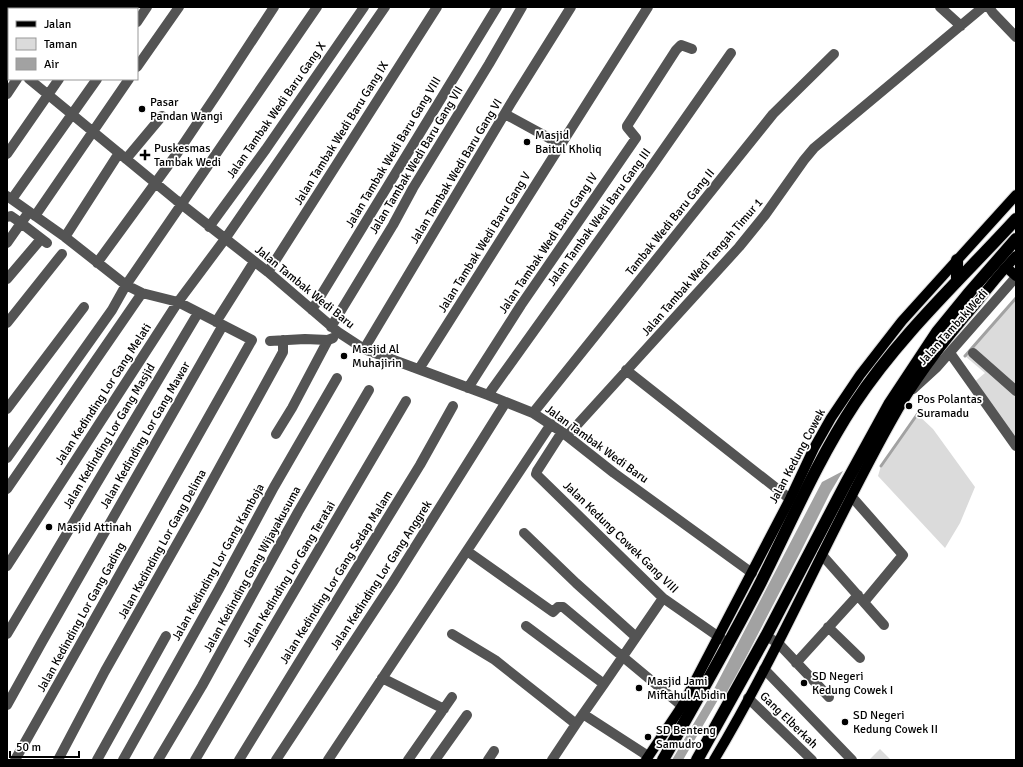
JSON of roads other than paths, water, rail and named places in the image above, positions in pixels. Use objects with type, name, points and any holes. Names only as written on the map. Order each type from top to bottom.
[{"type":"highway","name":"Jalan Kedung Cowek","points":[[663,760],[729,644],[829,447],[855,402],[922,318],[1016,219]]},
{"type":"highway","points":[[696,760],[766,636],[855,466],[890,403],[937,332],[1016,239]]},
{"type":"highway","points":[[957,260],[957,281]]},
{"type":"main road","name":"Jalan Kedung Cowek","points":[[647,758],[682,706],[790,499],[814,448],[831,418],[860,376],[902,322],[1016,195]]},
{"type":"main road","points":[[714,760],[778,643],[892,419],[945,340],[1016,256]]},
{"type":"main road","points":[[1006,267],[1016,276]]},
{"type":"street","points":[[138,20],[147,7]]},
{"type":"street","points":[[138,66],[179,7]]},
{"type":"street","points":[[98,263],[219,91],[274,7]]},
{"type":"street","points":[[7,458],[112,310],[126,285],[317,7]]},
{"type":"street","name":"Jalan Tambak Wedi Baru Gang X","points":[[209,227],[266,149],[364,7]]},
{"type":"street","name":"Jalan Kedinding Lor Gang Melati","points":[[7,566],[178,302],[225,239],[385,7]]},
{"type":"street","name":"Jalan Tambak Wedi Baru Gang IX","points":[[268,272],[437,7]]},
{"type":"street","name":"Jalan Tambak Wedi Baru Gang VIII","points":[[312,310],[497,7]]},
{"type":"street","name":"Jalan Tambak Wedi Baru Gang VII","points":[[334,329],[413,188],[522,7]]},
{"type":"street","name":"Jalan Tambak Wedi Baru Gang VI","points":[[364,349],[571,7]]},
{"type":"street","name":"Jalan Tambak Wedi Baru Gang V","points":[[419,369],[648,7]]},
{"type":"street","points":[[940,7],[961,26]]},
{"type":"street","name":"Jalan Tambak Wedi Tengah Timur 1","points":[[536,474],[537,470],[565,434],[645,351],[739,247],[765,215],[814,148],[983,7]]},
{"type":"street","points":[[989,7],[1016,37]]},
{"type":"street","name":"Jalan Tambak Wedi Baru Gang IV","points":[[468,388],[521,305],[636,138],[627,126],[676,50],[681,45],[692,49]]},
{"type":"street","name":"Jalan Tambak Wedi Baru Gang III","points":[[488,395],[731,53]]},
{"type":"street","name":"Tambak Wedi Baru Gang II","points":[[533,413],[773,114],[834,54]]},
{"type":"street","points":[[7,94],[16,80]]},
{"type":"street","name":"Jalan Tambak Wedi Baru","points":[[30,80],[209,227],[268,272],[334,329],[364,349],[533,413],[550,426],[565,434],[614,473],[752,573]]},
{"type":"street","points":[[7,154],[58,80]]},
{"type":"street","points":[[96,80],[10,198],[65,237],[126,285],[142,293],[178,302],[219,323]]},
{"type":"street","points":[[7,243],[21,223],[32,214],[128,80]]},
{"type":"street","points":[[505,114],[560,144]]},
{"type":"street","points":[[65,237],[123,156],[162,116]]},
{"type":"street","points":[[7,216],[11,216],[44,241],[7,279]]},
{"type":"street","points":[[7,323],[62,254]]},
{"type":"street","name":"Jalan Kedinding Lor Gang Mawar","points":[[7,705],[254,262]]},
{"type":"street","name":"Jalan Tambak Wedi","points":[[908,393],[937,367],[1016,276]]},
{"type":"street","points":[[7,489],[142,293]]},
{"type":"street","points":[[7,409],[84,307]]},
{"type":"street","name":"Jalan Kedinding Lor Gang Masjid","points":[[7,634],[198,313]]},
{"type":"street","name":"Jalan Kedinding Lor Gang Gading","points":[[15,760],[252,340],[219,323]]},
{"type":"street","points":[[270,341],[328,340],[333,338],[334,329]]},
{"type":"street","name":"Jalan Kedinding Lor Gang Delima","points":[[58,760],[105,671],[199,505],[282,352],[283,340]]},
{"type":"street","points":[[276,434],[328,340]]},
{"type":"street","points":[[950,352],[1016,446]]},
{"type":"street","points":[[973,353],[1016,391]]},
{"type":"street","points":[[626,370],[790,499]]},
{"type":"street","name":"Jalan Kedinding Lor Gang Kamboja","points":[[123,760],[274,486],[337,378]]},
{"type":"street","name":"Jalan Kedinding Gang Wijayakusuma","points":[[158,760],[202,686],[298,512],[369,390]]},
{"type":"street","name":"Jalan Kedinding Lor Gang Teratai","points":[[195,760],[406,402]]},
{"type":"street","name":"Jalan Kedinding Lor Gang Anggrek","points":[[276,760],[393,582],[506,402]]},
{"type":"street","name":"Jalan Kedinding Lor Gang Sedap Malam","points":[[239,760],[420,464],[453,406]]},
{"type":"street","points":[[328,760],[550,426]]},
{"type":"street","name":"Jalan Kedung Cowek Gang VIII","points":[[536,474],[663,598],[729,644]]},
{"type":"street","points":[[796,663],[828,627],[861,598],[903,554],[852,497]]},
{"type":"street","points":[[524,533],[576,583],[636,637]]},
{"type":"street","points":[[467,551],[553,612],[558,607],[563,606],[682,706]]},
{"type":"street","points":[[822,555],[884,625]]},
{"type":"street","points":[[552,760],[663,598]]},
{"type":"street","points":[[526,626],[604,684]]},
{"type":"street","points":[[828,627],[860,658]]},
{"type":"street","points":[[452,634],[495,660],[576,724]]},
{"type":"street","points":[[97,760],[166,636]]},
{"type":"street","points":[[766,636],[778,643],[829,697]]},
{"type":"street","points":[[764,669],[852,760]]},
{"type":"street","points":[[382,678],[444,709]]},
{"type":"street","points":[[408,760],[452,697]]},
{"type":"street","name":"Gang Elberkah","points":[[748,698],[812,760]]},
{"type":"street","points":[[583,714],[647,758]]},
{"type":"street","points":[[435,760],[467,715]]},
{"type":"street","points":[[488,760],[494,751]]},
{"type":"water","points":[[843,471],[830,493],[728,692],[723,700],[719,698],[683,760],[672,760],[713,691],[822,482]]},
{"type":"waterway","points":[[965,356],[1016,298]]},
{"type":"waterway","points":[[881,466],[921,409]]},
{"type":"place","name":"Pasar Pandan Wangi","points":[[142,109]]},
{"type":"place","name":"Masjid Baitul Kholiq","points":[[527,142]]},
{"type":"place","name":"Puskesmas Tambak Wedi","points":[[145,155]]},
{"type":"place","name":"Masjid Al Muhajirin","points":[[344,356]]},
{"type":"place","name":"Pos Polantas Suramadu","points":[[909,406]]},
{"type":"place","name":"Masjid Attinah","points":[[49,527]]},
{"type":"place","name":"SD Negeri Kedung Cowek I","points":[[804,683]]},
{"type":"place","name":"Masjid Jami Miftahul Abidin","points":[[639,688]]},
{"type":"place","name":"SD Negeri Kedung Cowek II","points":[[845,722]]},
{"type":"place","name":"SD Benteng Samudro","points":[[648,737]]}]
